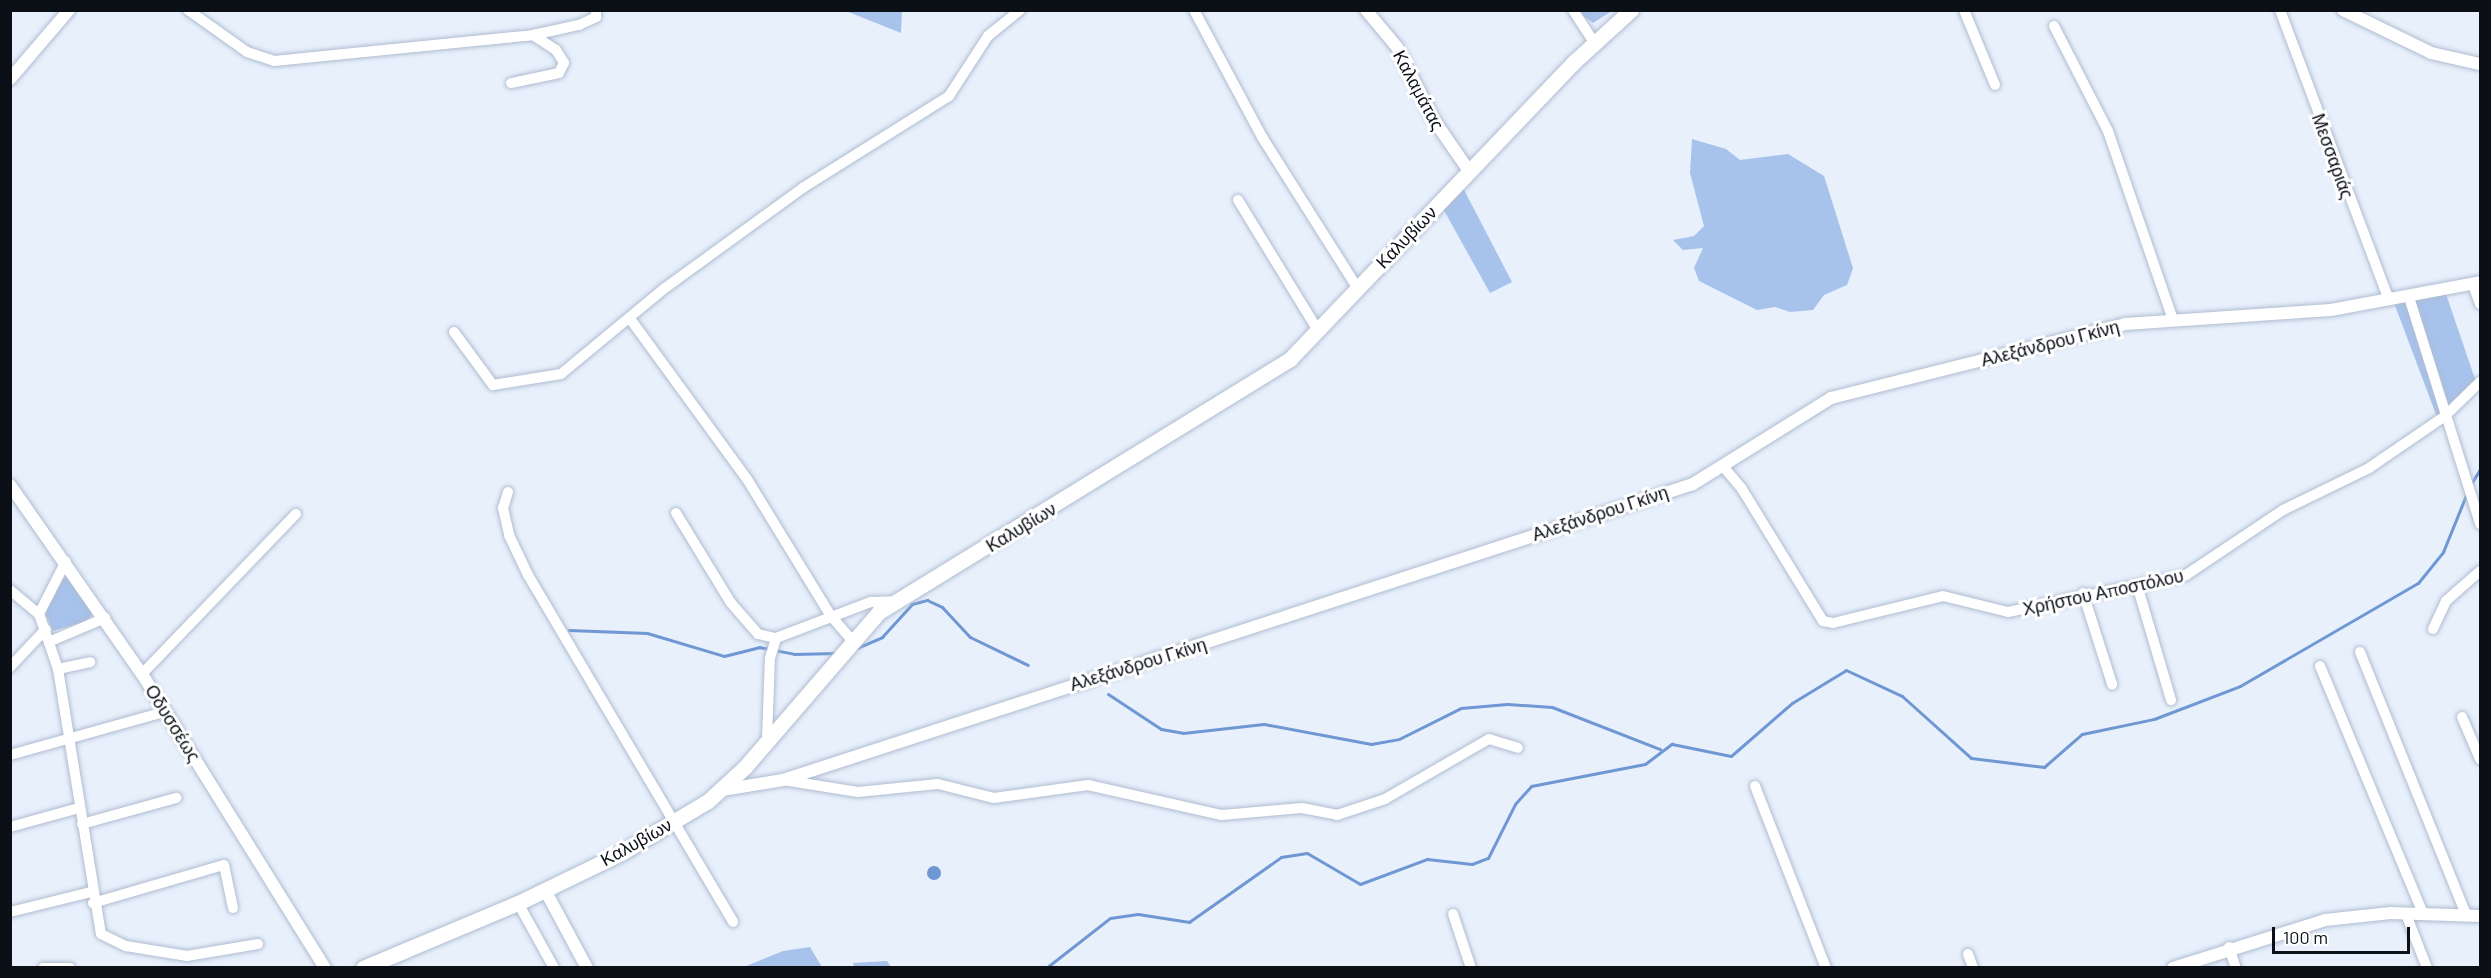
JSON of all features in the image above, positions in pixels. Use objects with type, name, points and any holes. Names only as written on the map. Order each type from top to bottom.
[{"type":"main road","name":"Καλυβίων","points":[[363,968],[545,890],[673,822],[722,790],[848,642],[894,601],[1272,373],[1319,332],[1469,171],[1594,44],[1631,10]]},
{"type":"street","points":[[10,79],[69,10]]},
{"type":"street","points":[[188,10],[247,52],[274,61],[533,35],[579,25],[596,17],[596,10]]},
{"type":"street","points":[[454,332],[494,385],[561,374],[631,320],[665,288],[804,187],[949,96],[988,36],[1020,10]]},
{"type":"street","points":[[1194,10],[1262,136],[1358,289]]},
{"type":"street","name":"Καλαμάτας","points":[[1366,10],[1397,47],[1434,120],[1469,171]]},
{"type":"street","points":[[1573,10],[1594,44]]},
{"type":"street","points":[[1964,10],[1995,85]]},
{"type":"street","name":"Μεσσαριάς","points":[[2280,10],[2389,300]]},
{"type":"street","points":[[2343,10],[2431,54],[2481,64]]},
{"type":"street","points":[[2054,26],[2108,131],[2173,320]]},
{"type":"street","points":[[511,83],[559,73],[564,63],[556,50],[533,35]]},
{"type":"street","points":[[1238,200],[1319,332]]},
{"type":"street","points":[[2477,283],[2481,303]]},
{"type":"street","name":"Αλεξάνδρου Γκίνη","points":[[722,790],[783,780],[1693,483],[1827,399],[2075,335],[2173,320],[2271,316],[2409,297],[2477,283]]},
{"type":"street","points":[[2409,297],[2481,524]]},
{"type":"street","points":[[631,320],[747,479],[848,642]]},
{"type":"street","name":"Χρήστου Αποστόλου","points":[[1722,465],[1742,489],[1823,621],[1943,596],[2008,612],[2083,593],[2186,575],[2211,563],[2283,510],[2352,478],[2445,416],[2481,382]]},
{"type":"street","name":"Οδυσσέως","points":[[10,485],[66,561],[142,674],[326,968]]},
{"type":"street","points":[[507,492],[503,508],[509,535],[528,575],[734,922]]},
{"type":"street","points":[[676,513],[748,625],[775,641]]},
{"type":"street","points":[[142,674],[296,514]]},
{"type":"street","points":[[39,614],[66,561]]},
{"type":"street","points":[[2433,629],[2446,601],[2481,571]]},
{"type":"street","points":[[2137,585],[2171,700]]},
{"type":"street","points":[[10,590],[39,614],[51,641],[58,669],[92,897],[101,934],[136,948],[187,956],[258,944]]},
{"type":"street","points":[[2083,593],[2112,684]]},
{"type":"street","points":[[767,739],[770,658],[775,641],[831,616],[871,602],[894,601]]},
{"type":"street","points":[[51,641],[105,618]]},
{"type":"street","points":[[10,667],[46,629]]},
{"type":"street","points":[[2360,652],[2466,915]]},
{"type":"street","points":[[58,669],[90,662]]},
{"type":"street","points":[[2320,666],[2423,914]]},
{"type":"street","points":[[10,755],[164,712]]},
{"type":"street","points":[[2462,717],[2481,759]]},
{"type":"street","points":[[783,780],[858,792],[938,784],[994,798],[1088,784],[1221,815],[1302,808],[1336,815],[1384,799],[1490,739],[1518,748]]},
{"type":"street","points":[[1755,786],[1826,968]]},
{"type":"street","points":[[82,824],[176,798]]},
{"type":"street","points":[[10,827],[79,808]]},
{"type":"street","points":[[10,912],[92,897],[224,865],[233,908]]},
{"type":"street","points":[[545,890],[586,968]]},
{"type":"street","points":[[518,903],[554,968]]},
{"type":"street","points":[[2173,968],[2229,947],[2325,920],[2406,914],[2481,916]]},
{"type":"street","points":[[2406,914],[2427,968]]},
{"type":"street","points":[[1453,915],[1471,968]]},
{"type":"street","points":[[2229,947],[2236,968]]},
{"type":"street","points":[[1968,954],[1973,968]]},
{"type":"street","points":[[43,968],[70,968]]},
{"type":"shaded area","points":[[846,11],[902,11],[901,33]]},
{"type":"shaded area","points":[[1577,11],[1612,11],[1593,23]]},
{"type":"shaded area","points":[[1692,139],[1726,149],[1740,160],[1788,154],[1824,176],[1853,268],[1847,285],[1824,295],[1813,310],[1790,312],[1775,307],[1757,310],[1699,281],[1694,268],[1703,248],[1683,250],[1673,240],[1694,236],[1704,226],[1690,173]]},
{"type":"shaded area","points":[[1462,186],[1512,282],[1490,293],[1442,207]]},
{"type":"shaded area","points":[[2446,294],[2475,379],[2437,417],[2394,303]]},
{"type":"shaded area","points":[[71,576],[94,611],[87,621],[53,631],[45,613],[60,580]]},
{"type":"shaded area","points":[[931,866],[937,866],[941,873],[937,880],[931,880],[927,876],[927,870]]},
{"type":"shaded area","points":[[810,947],[822,967],[744,967],[783,951]]},
{"type":"shaded area","points":[[887,961],[891,967],[854,967],[853,963]]},
{"type":"waterway","points":[[2471,484],[2480,469]]},
{"type":"waterway","points":[[1046,968],[1110,918],[1138,914],[1189,922],[1281,857],[1307,853],[1360,884],[1427,859],[1472,864],[1488,858],[1515,804],[1531,786],[1645,764],[1672,744],[1731,756],[1792,703],[1846,670],[1902,696],[1971,758],[2044,767],[2082,734],[2154,719],[2240,686],[2418,583],[2443,552],[2466,495]]},
{"type":"waterway","points":[[852,650],[882,637],[912,604],[927,600],[942,607],[970,637],[1028,665]]},
{"type":"waterway","points":[[569,630],[647,633],[724,656],[759,647],[794,654],[837,653]]},
{"type":"waterway","points":[[1108,694],[1161,729],[1183,733],[1264,724],[1371,744],[1399,739],[1461,708],[1507,704],[1552,707],[1660,749]]}]
